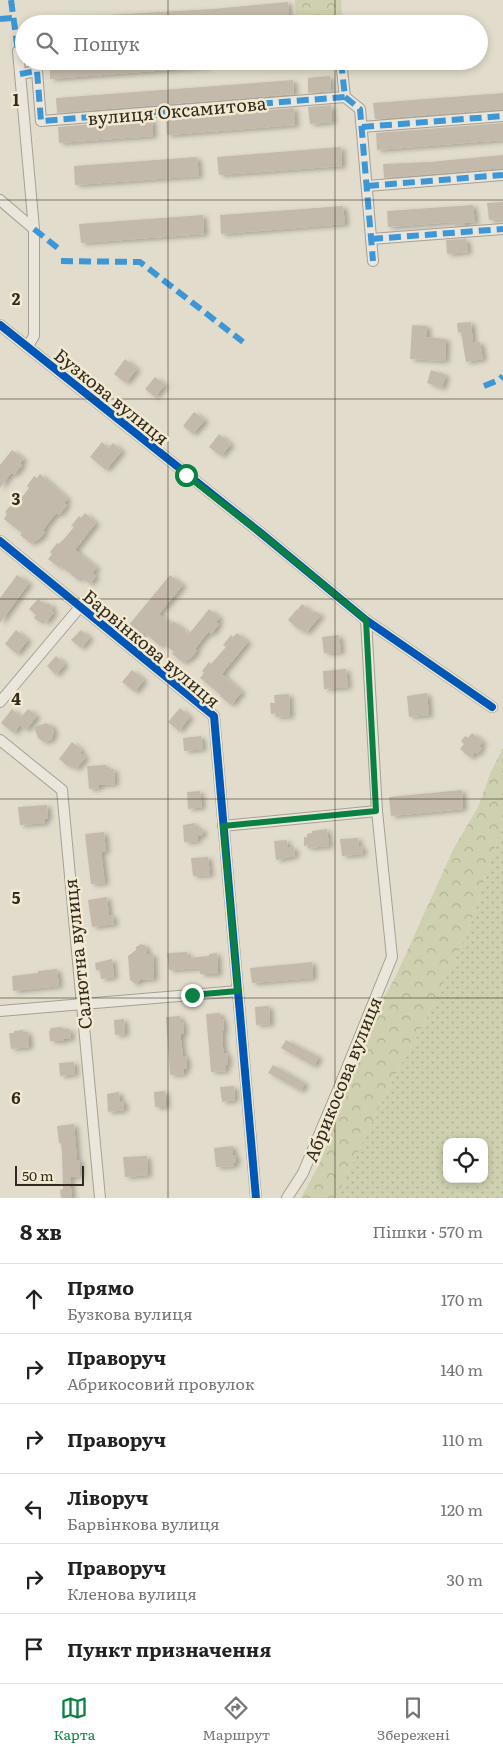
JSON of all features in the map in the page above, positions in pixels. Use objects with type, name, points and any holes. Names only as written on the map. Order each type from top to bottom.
[{"type":"street","points":[[20,70],[34,229],[34,336],[28,346]]},
{"type":"street","name":"вулиця Оксамитова","points":[[20,74],[28,70]]},
{"type":"street","name":"вулиця Оксамитова","points":[[36,70],[41,121],[345,97]]},
{"type":"street","points":[[343,70],[345,97],[360,109],[373,260]]},
{"type":"street","points":[[362,127],[503,116]]},
{"type":"street","points":[[367,186],[503,175]]},
{"type":"street","points":[[0,200],[34,229]]},
{"type":"street","points":[[371,239],[503,229]]},
{"type":"street","name":"Бузкова вулиця","points":[[0,325],[262,534],[366,620],[492,707]]},
{"type":"street","name":"Барвінкова вулиця","points":[[0,541],[214,716],[256,1198]]},
{"type":"street","points":[[0,702],[80,606]]},
{"type":"street","points":[[223,826],[376,811],[366,620]]},
{"type":"street","name":"Салютна вулиця","points":[[0,740],[62,790],[100,1198]]},
{"type":"street","name":"Абрикосова вулиця","points":[[287,1198],[303,1173],[392,957],[376,811]]},
{"type":"street","points":[[0,1011],[82,1002],[238,991]]},
{"type":"green space","points":[[295,0],[341,0],[342,15],[296,15]]},
{"type":"green space","points":[[503,748],[503,822],[467,934],[431,1010],[391,1083],[338,1194],[338,1198],[301,1198],[320,1163],[377,1010],[395,978],[454,848],[478,807],[491,772]]},
{"type":"green space","points":[[503,822],[503,1198],[338,1198],[338,1194],[391,1083],[431,1010],[467,934]]},
{"type":"building","points":[[288,2],[289,15],[108,15],[212,9]]},
{"type":"building","points":[[50,70],[168,70],[50,79]]},
{"type":"building","points":[[330,76],[331,91],[308,93],[308,78]]},
{"type":"building","points":[[293,80],[294,94],[57,113],[56,98]]},
{"type":"building","points":[[503,93],[503,109],[375,119],[373,103]]},
{"type":"building","points":[[331,105],[332,122],[310,124],[308,107]]},
{"type":"building","points":[[294,108],[295,125],[167,135],[166,118]]},
{"type":"building","points":[[152,119],[153,136],[59,143],[58,127]]},
{"type":"building","points":[[503,123],[503,140],[377,150],[376,133]]},
{"type":"building","points":[[341,147],[342,166],[219,175],[217,157]]},
{"type":"building","points":[[503,155],[503,168],[384,178],[383,164],[430,162]]},
{"type":"building","points":[[197,157],[199,176],[75,185],[74,166]]},
{"type":"building","points":[[503,202],[503,219],[489,220],[487,203]]},
{"type":"building","points":[[473,205],[475,222],[465,223],[465,225],[455,226],[454,222],[388,227],[387,211]]},
{"type":"building","points":[[343,206],[345,224],[221,234],[220,215]]},
{"type":"building","points":[[203,215],[204,234],[81,243],[79,224]]},
{"type":"building","points":[[466,239],[468,252],[447,254],[446,240]]},
{"type":"building","points":[[471,322],[473,343],[480,342],[483,359],[466,362],[461,332],[458,333],[457,323]]},
{"type":"building","points":[[412,325],[427,326],[427,337],[446,339],[445,361],[410,359]]},
{"type":"building","points":[[125,359],[137,369],[126,383],[114,374]]},
{"type":"building","points":[[431,370],[446,375],[442,388],[427,383]]},
{"type":"building","points":[[155,377],[165,385],[155,397],[145,389]]},
{"type":"building","points":[[194,412],[205,420],[193,434],[183,426]]},
{"type":"building","points":[[219,434],[231,444],[221,456],[209,447]]},
{"type":"building","points":[[102,442],[108,448],[113,443],[122,451],[106,470],[90,457]]},
{"type":"building","points":[[12,450],[24,459],[14,475],[12,473],[0,488],[0,465]]},
{"type":"building","points":[[40,474],[68,499],[64,503],[67,505],[59,515],[57,513],[53,517],[43,530],[45,532],[32,544],[20,535],[22,533],[4,519],[7,514],[5,512],[13,503],[15,505],[19,501],[29,488],[27,486],[34,476],[37,478]]},
{"type":"building","points":[[85,513],[96,523],[75,550],[97,568],[92,573],[96,576],[90,584],[81,577],[78,580],[61,566],[60,568],[48,559],[52,554],[50,552],[57,543],[59,544],[74,527],[71,526],[79,516],[81,518]]},
{"type":"building","points":[[17,575],[29,583],[0,623],[0,598]]},
{"type":"building","points":[[170,575],[183,585],[159,614],[171,624],[173,621],[189,634],[209,609],[220,618],[216,622],[219,624],[211,634],[209,632],[205,636],[195,649],[197,651],[184,663],[172,654],[174,652],[163,643],[160,646],[144,632],[141,636],[128,626]]},
{"type":"building","points":[[38,599],[46,605],[48,603],[53,607],[51,610],[54,612],[46,623],[42,619],[39,622],[34,618],[36,615],[29,609]]},
{"type":"building","points":[[302,604],[313,613],[315,611],[321,615],[306,633],[300,629],[303,625],[299,630],[288,620],[297,609],[300,611],[298,609]]},
{"type":"building","points":[[16,630],[28,640],[17,654],[5,644]]},
{"type":"building","points":[[81,630],[90,638],[81,648],[71,640]]},
{"type":"building","points":[[237,633],[248,642],[222,674],[242,692],[231,705],[200,678],[204,673],[202,671],[209,662],[211,664],[226,647],[223,645],[231,635],[233,637]]},
{"type":"building","points":[[339,635],[341,652],[324,653],[322,637]]},
{"type":"building","points":[[56,656],[65,664],[56,675],[47,666]]},
{"type":"building","points":[[346,669],[348,687],[324,689],[323,671]]},
{"type":"building","points":[[132,670],[144,680],[135,692],[122,682]]},
{"type":"building","points":[[427,693],[429,715],[409,717],[407,696]]},
{"type":"building","points":[[289,694],[290,716],[276,717],[276,713],[271,714],[270,703],[275,703],[274,695]]},
{"type":"building","points":[[180,708],[190,717],[179,731],[168,722]]},
{"type":"building","points":[[12,709],[21,717],[28,709],[37,716],[26,730],[20,725],[14,733],[1,723]]},
{"type":"building","points":[[46,723],[52,726],[54,733],[51,740],[44,742],[38,738],[34,727]]},
{"type":"building","points":[[472,733],[483,742],[479,747],[482,748],[477,754],[475,752],[471,758],[460,749],[464,744],[461,741],[465,736],[468,738]]},
{"type":"building","points":[[201,736],[203,749],[184,751],[183,738]]},
{"type":"building","points":[[72,742],[82,750],[80,753],[86,757],[76,769],[70,765],[69,767],[59,759]]},
{"type":"building","points":[[106,765],[106,769],[114,769],[115,784],[99,785],[99,788],[89,789],[87,766]]},
{"type":"building","points":[[462,790],[463,809],[391,816],[389,797]]},
{"type":"building","points":[[200,791],[202,807],[188,809],[187,792]]},
{"type":"building","points":[[47,805],[48,818],[45,819],[45,823],[20,825],[18,807]]},
{"type":"building","points":[[195,823],[196,829],[202,828],[203,836],[197,836],[198,841],[184,842],[183,825]]},
{"type":"building","points":[[327,829],[329,846],[308,848],[308,845],[304,846],[304,837],[307,837],[307,834],[312,833],[312,831]]},
{"type":"building","points":[[104,832],[106,851],[101,852],[105,883],[91,884],[85,834]]},
{"type":"building","points":[[358,838],[359,847],[362,846],[363,854],[342,856],[340,839]]},
{"type":"building","points":[[287,840],[288,848],[294,847],[295,856],[276,860],[274,841]]},
{"type":"building","points":[[208,857],[210,875],[193,876],[191,858]]},
{"type":"building","points":[[107,897],[109,916],[113,915],[114,924],[92,927],[88,900]]},
{"type":"building","points":[[141,944],[146,946],[147,954],[153,954],[154,979],[140,980],[136,984],[130,980],[128,956]]},
{"type":"building","points":[[187,952],[188,958],[209,956],[209,954],[217,953],[218,974],[200,974],[200,968],[169,970],[167,953]]},
{"type":"building","points":[[112,959],[114,977],[101,979],[100,970],[96,970],[95,963]]},
{"type":"building","points":[[312,962],[313,978],[252,983],[250,968]]},
{"type":"building","points":[[57,969],[59,986],[13,991],[12,976]]},
{"type":"building","points":[[269,1006],[270,1024],[256,1025],[255,1007]]},
{"type":"building","points":[[220,1013],[221,1019],[223,1019],[223,1047],[224,1053],[227,1053],[228,1065],[225,1065],[226,1071],[211,1072],[206,1014]]},
{"type":"building","points":[[180,1016],[181,1022],[183,1022],[184,1034],[181,1034],[183,1056],[186,1056],[187,1068],[184,1069],[184,1074],[170,1075],[166,1017]]},
{"type":"building","points":[[124,1019],[125,1034],[115,1035],[114,1020]]},
{"type":"building","points":[[62,1027],[63,1029],[70,1029],[71,1039],[50,1041],[50,1028]]},
{"type":"building","points":[[23,1030],[23,1032],[28,1032],[29,1047],[11,1049],[9,1033]]},
{"type":"building","points":[[286,1040],[319,1057],[314,1066],[281,1048]]},
{"type":"building","points":[[74,1062],[75,1074],[60,1076],[59,1063]]},
{"type":"building","points":[[273,1065],[305,1083],[301,1091],[268,1073]]},
{"type":"building","points":[[234,1086],[235,1100],[222,1102],[220,1087]]},
{"type":"building","points":[[165,1091],[166,1107],[155,1107],[154,1092]]},
{"type":"building","points":[[119,1092],[120,1101],[124,1101],[124,1110],[108,1112],[107,1094]]},
{"type":"building","points":[[74,1124],[77,1160],[80,1160],[80,1176],[70,1177],[72,1198],[61,1198],[60,1190],[63,1189],[62,1154],[57,1126]]},
{"type":"building","points":[[233,1146],[233,1155],[236,1155],[234,1166],[216,1167],[214,1148]]},
{"type":"building","points":[[147,1156],[148,1175],[125,1177],[123,1157]]},
{"type":"marked path","points":[[11,0],[15,29]]},
{"type":"marked path","points":[[0,19],[13,18]]},
{"type":"marked path","points":[[20,74],[37,71],[41,121],[345,97],[342,70]]},
{"type":"marked path","points":[[345,97],[360,109],[373,261]]},
{"type":"marked path","points":[[362,127],[503,116]]},
{"type":"marked path","points":[[367,186],[503,175]]},
{"type":"marked path","points":[[34,229],[59,249]]},
{"type":"marked path","points":[[371,239],[503,229]]},
{"type":"marked path","points":[[61,261],[140,262],[243,342]]},
{"type":"marked path","points":[[484,386],[499,380],[503,376]]},
{"type":"cycle path","points":[[0,325],[262,534],[366,620],[492,707]]},
{"type":"cycle path","points":[[0,541],[214,716],[256,1198]]},
{"type":"route","points":[[186,475],[262,534],[366,620],[376,811],[223,826],[238,991],[192,995]]}]
